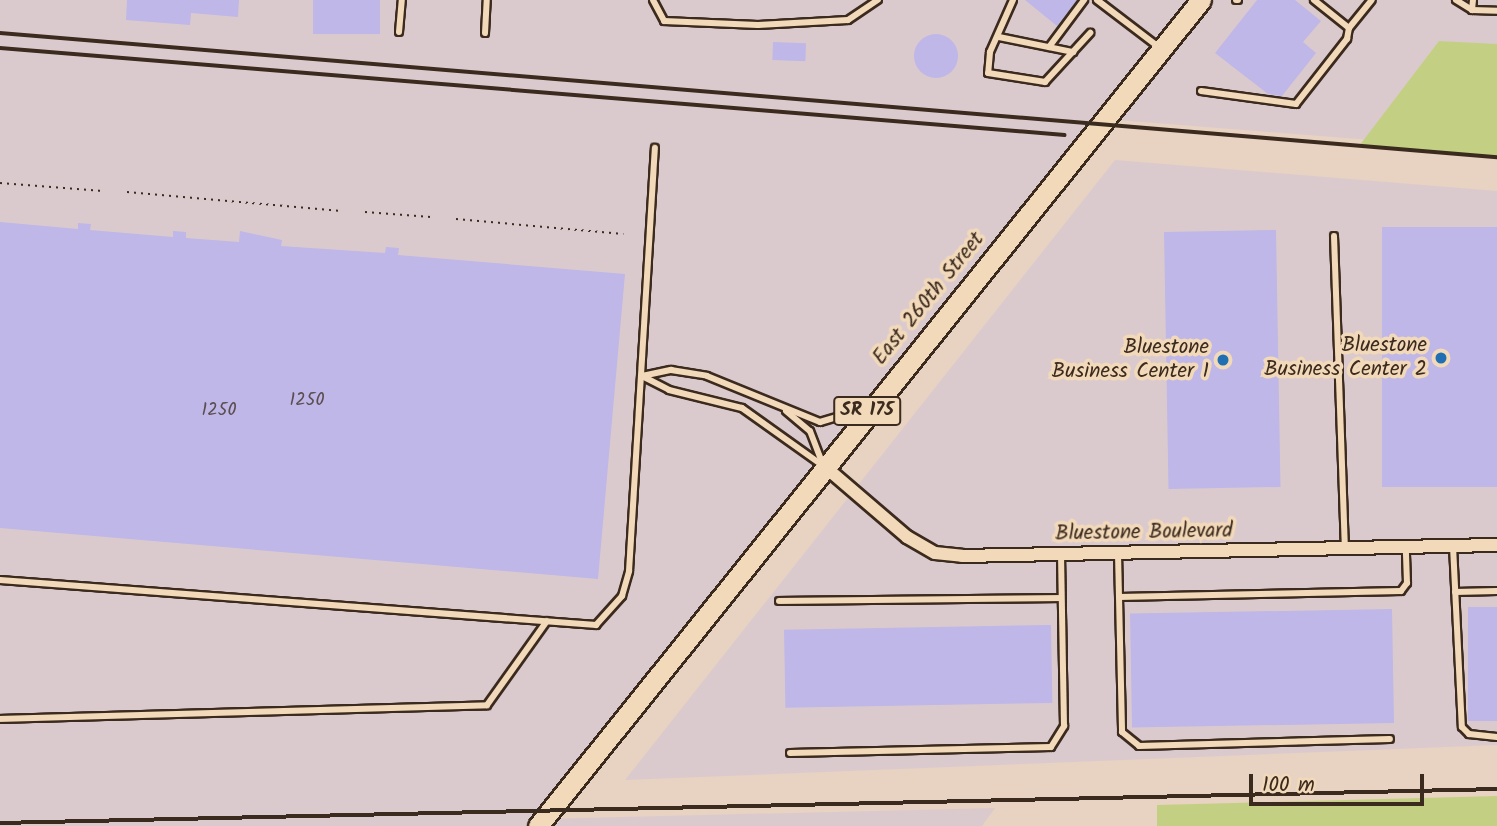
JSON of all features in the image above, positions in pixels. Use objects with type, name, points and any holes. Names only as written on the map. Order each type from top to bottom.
[{"type":"main road","name":"East 260th Street","points":[[538,826],[823,465],[1201,0]]},
{"type":"street","name":"Bluestone Boulevard","points":[[823,465],[907,537],[935,553],[1061,554],[1497,545]]},
{"type":"lane","points":[[399,32],[402,0]]},
{"type":"lane","points":[[485,33],[487,0]]},
{"type":"lane","points":[[653,0],[664,21],[758,25],[849,20],[878,0]]},
{"type":"lane","points":[[1013,0],[988,73],[1045,82],[1090,33]]},
{"type":"lane","points":[[1049,47],[1084,0]]},
{"type":"lane","points":[[1097,0],[1161,49]]},
{"type":"lane","points":[[1314,0],[1349,28]]},
{"type":"lane","points":[[1201,91],[1296,104],[1347,38],[1349,28],[1372,0]]},
{"type":"lane","points":[[1456,0],[1472,10],[1497,10]]},
{"type":"lane","points":[[1472,10],[1473,0]]},
{"type":"lane","points":[[999,37],[1073,52]]},
{"type":"lane","points":[[0,580],[596,625],[622,596],[629,571],[655,148]]},
{"type":"lane","points":[[1334,236],[1345,548]]},
{"type":"lane","points":[[642,376],[671,370],[706,376],[820,422],[873,405]]},
{"type":"lane","points":[[642,376],[669,390],[742,408],[823,465]]},
{"type":"lane","points":[[776,403],[810,431],[823,465]]},
{"type":"lane","points":[[1453,546],[1462,727],[1469,734],[1497,737]]},
{"type":"lane","points":[[1119,597],[1401,591],[1407,583],[1406,547]]},
{"type":"lane","points":[[1118,553],[1122,732],[1139,746],[1390,739]]},
{"type":"lane","points":[[790,753],[1051,747],[1064,726],[1061,554]]},
{"type":"lane","points":[[1455,592],[1497,591]]},
{"type":"lane","points":[[779,601],[1061,598]]},
{"type":"lane","points":[[0,719],[487,705],[547,621]]},
{"type":"path","points":[[0,183],[103,191]]},
{"type":"path","points":[[127,192],[341,211]]},
{"type":"path","points":[[365,212],[431,217]]},
{"type":"path","points":[[456,219],[623,234]]},
{"type":"shaded area","points":[[0,0],[1497,0],[1497,150],[1105,119],[542,819],[995,808],[982,826],[0,826]]},
{"type":"shaded area","points":[[1115,160],[1497,191],[1497,745],[625,780]]},
{"type":"green space","points":[[1439,41],[1497,44],[1497,156],[1359,146]]},
{"type":"green space","points":[[1497,796],[1497,826],[1157,826],[1157,805]]},
{"type":"building","points":[[127,0],[239,0],[238,17],[191,13],[190,25],[126,20]]},
{"type":"building","points":[[313,0],[380,0],[380,34],[313,34]]},
{"type":"building","points":[[1025,0],[1077,0],[1057,26]]},
{"type":"building","points":[[1257,0],[1295,0],[1321,21],[1303,42],[1316,53],[1282,96],[1268,94],[1215,53]]},
{"type":"building","points":[[936,34],[952,40],[958,56],[952,72],[936,78],[920,72],[914,56],[920,40]]},
{"type":"building","points":[[773,42],[806,43],[805,61],[772,60]]},
{"type":"building","points":[[0,222],[78,229],[78,223],[91,224],[90,230],[173,237],[173,231],[186,232],[186,238],[239,242],[240,231],[282,240],[281,246],[385,253],[386,247],[399,248],[398,255],[625,274],[598,579],[0,528]]},
{"type":"building","name":"Bluestone Business Center 2","points":[[1382,227],[1497,227],[1497,487],[1382,487]]},
{"type":"building","name":"Bluestone Business Center 1","points":[[1276,230],[1280,487],[1169,489],[1164,232]]},
{"type":"building","points":[[1468,607],[1497,607],[1497,721],[1468,721]]},
{"type":"building","points":[[1392,609],[1394,723],[1132,728],[1130,614]]},
{"type":"building","points":[[1051,625],[1052,703],[785,708],[784,630]]},
{"type":"railway","points":[[0,33],[1497,157]]},
{"type":"railway","points":[[0,48],[1064,135]]},
{"type":"railway","points":[[0,823],[1497,789]]},
{"type":"place","name":"Bluestone Business Center 2","points":[[1441,358]]},
{"type":"place","name":"Bluestone Business Center 1","points":[[1223,360]]}]
